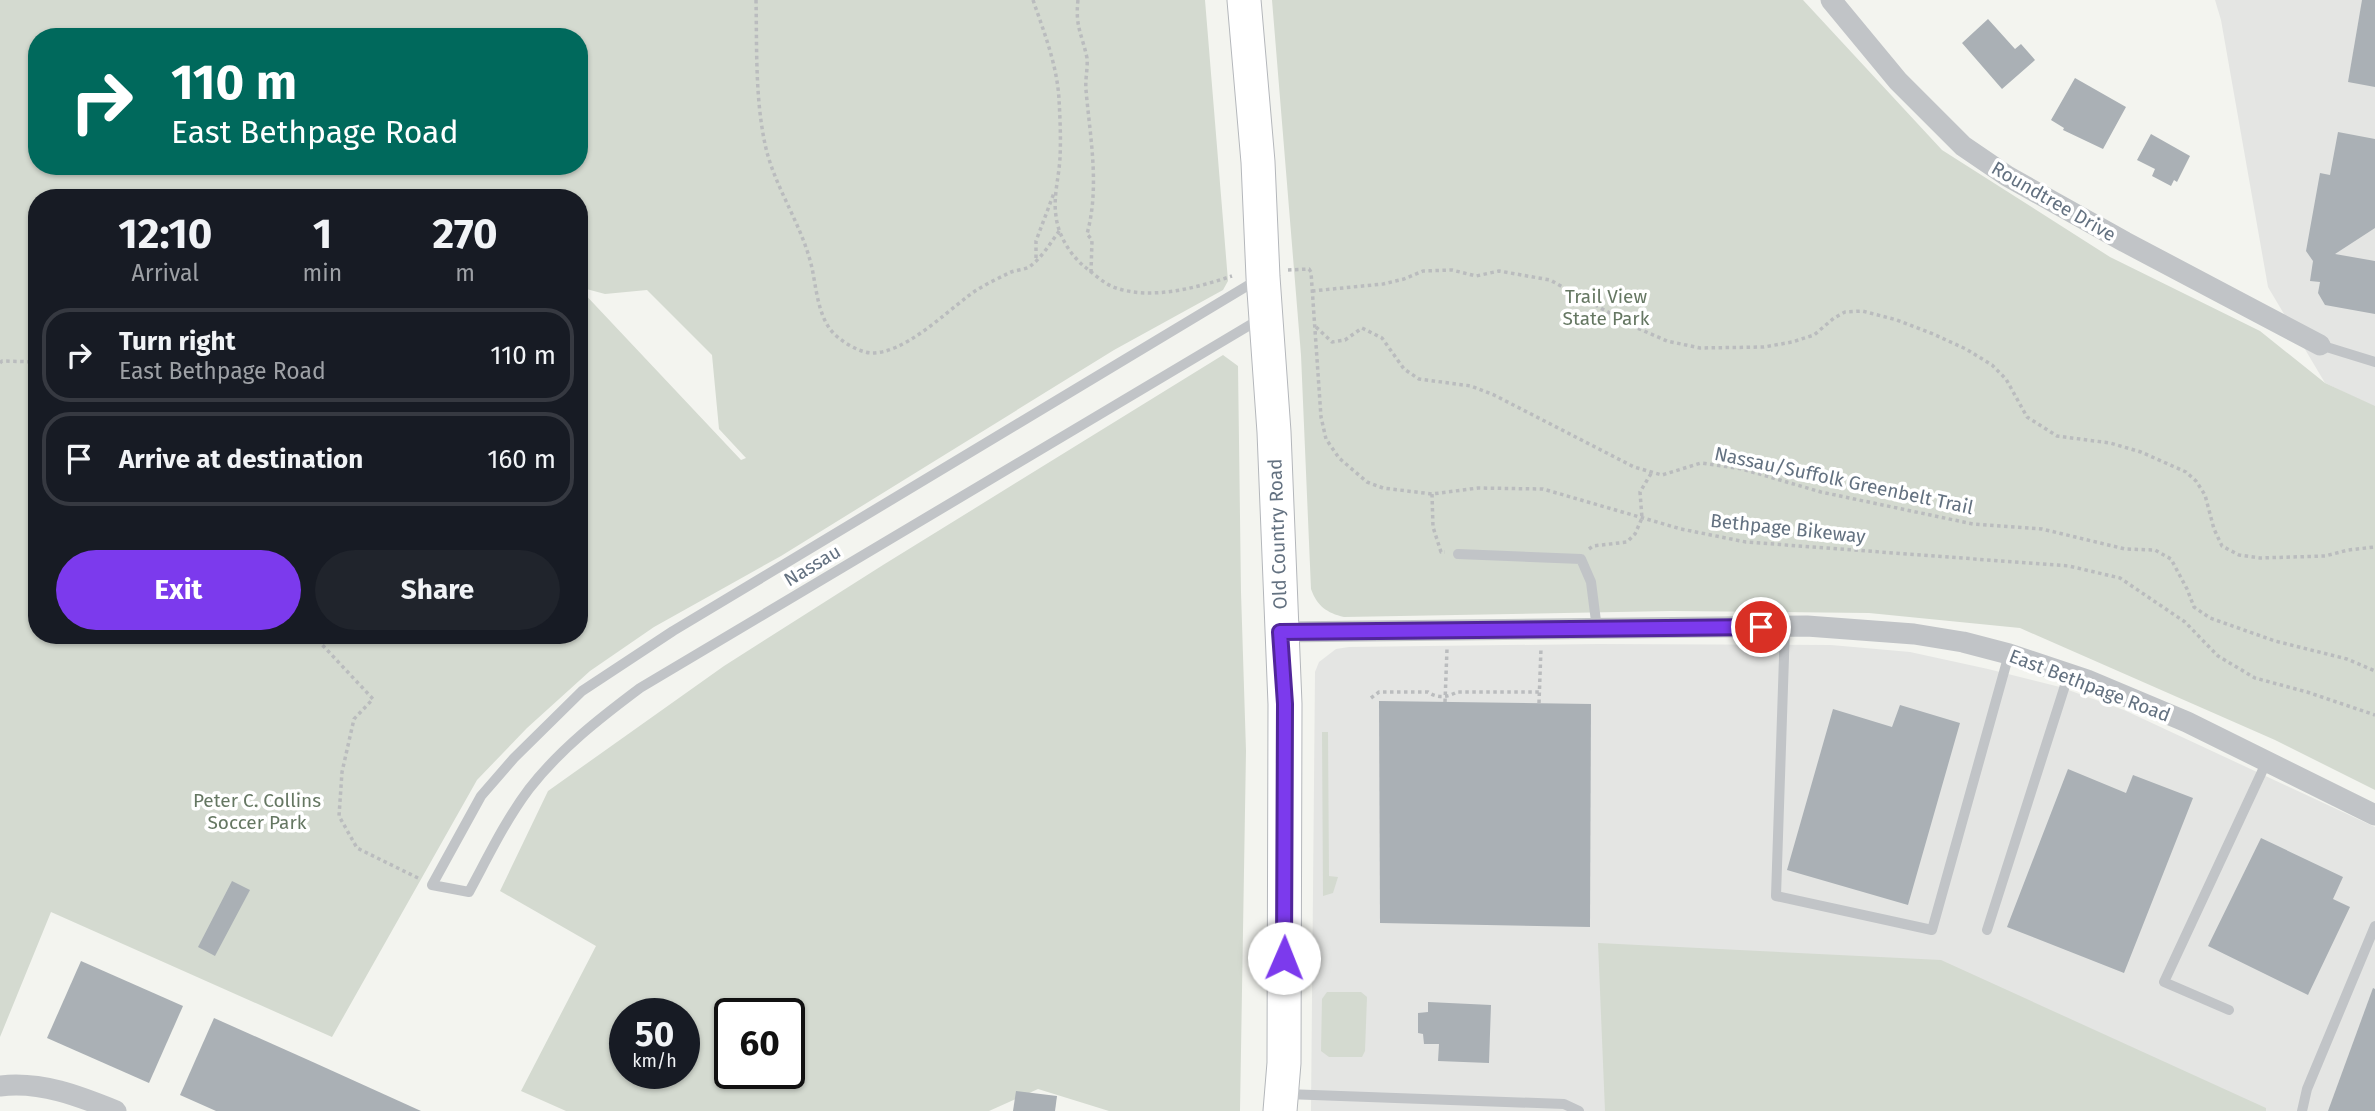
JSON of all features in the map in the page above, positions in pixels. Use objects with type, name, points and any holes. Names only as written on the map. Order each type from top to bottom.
[{"type":"main road","name":"Old Country Road","points":[[1244,0],[1258,162],[1247,277],[1267,315],[1285,704],[1284,1063],[1280,1103]]},
{"type":"street","name":"Roundtree Drive","points":[[1831,0],[1898,81],[1963,146],[2007,176],[2125,242],[2320,345]]},
{"type":"street","name":"East Bethpage Road","points":[[1280,632],[1785,626],[1914,634],[1963,642],[2069,674],[2187,722],[2375,815]]},
{"type":"street","points":[[0,1086],[39,1086],[71,1093],[116,1111]]},
{"type":"lane","points":[[432,884],[481,796],[550,721],[582,691],[673,631],[1247,277]]},
{"type":"lane","name":"Nassau","points":[[432,884],[469,892],[508,819],[551,763],[578,737],[640,688],[1267,315]]},
{"type":"lane","points":[[2320,345],[2375,362]]},
{"type":"lane","points":[[1458,554],[1581,559],[1591,582],[1597,629]]},
{"type":"lane","points":[[1785,626],[1776,896],[1932,930],[2009,654]]},
{"type":"lane","points":[[1987,930],[2069,674]]},
{"type":"lane","points":[[2229,1010],[2165,982],[2267,761]]},
{"type":"lane","points":[[2302,1111],[2307,1089],[2375,926]]},
{"type":"lane","points":[[1280,1103],[1555,1103],[1579,1111]]},
{"type":"path","points":[[755,0],[760,110],[765,144],[775,179],[799,230],[825,318],[831,330],[842,340],[870,353],[898,345],[922,332],[971,293],[1011,272],[1027,268],[1060,230]]},
{"type":"path","points":[[1033,0],[1054,63],[1059,96],[1060,158],[1055,205],[1060,230],[1073,254],[1091,272],[1115,288],[1156,293],[1247,277]]},
{"type":"path","points":[[1078,0],[1079,35],[1087,60],[1085,81],[1094,180],[1092,216],[1087,233],[1092,240],[1091,272]]},
{"type":"path","points":[[1036,260],[1036,242],[1057,186]]},
{"type":"path","points":[[1296,270],[1309,269],[1312,291],[1383,284],[1423,271],[1452,270],[1476,276],[1499,271],[1550,280],[1635,327],[1667,341],[1700,348],[1764,347],[1792,342],[1814,335],[1845,312],[1862,311],[1933,334],[1992,365],[2006,379],[2027,417],[2057,436],[2110,443],[2141,452],[2186,472],[2205,495],[2214,529],[2222,546],[2239,555],[2260,558],[2325,555],[2375,547]]},
{"type":"path","name":"Bethpage Bikeway","points":[[1312,291],[1321,417],[1326,439],[1339,458],[1367,482],[1383,488],[1432,494],[1478,488],[1543,489],[1681,529],[1746,542],[2069,566],[2120,578],[2185,622],[2218,656],[2255,678],[2375,715]]},
{"type":"path","name":"Nassau/Suffolk Greenbelt Trail","points":[[1315,326],[1332,342],[1345,340],[1362,328],[1382,338],[1405,369],[1419,379],[1471,386],[1494,395],[1634,467],[1662,475],[1701,463],[1742,469],[1821,492],[1973,524],[2042,529],[2125,549],[2155,550],[2171,559],[2188,589],[2194,607],[2210,618],[2275,641],[2347,659],[2375,671]]},
{"type":"path","points":[[0,363],[28,362]]},
{"type":"path","points":[[1581,559],[1592,545],[1627,542],[1635,534],[1642,518],[1640,492],[1652,472]]},
{"type":"path","points":[[1432,494],[1433,527],[1441,552],[1458,554]]},
{"type":"path","points":[[321,644],[373,699],[354,719],[342,772],[339,816],[357,848],[432,884]]},
{"type":"path","points":[[1539,704],[1541,646]]},
{"type":"path","points":[[1445,699],[1447,647]]},
{"type":"path","points":[[1371,698],[1379,692],[1428,692],[1445,699],[1457,692],[1540,692]]},
{"type":"shaded area","points":[[2215,0],[2375,0],[2375,407],[2325,383],[2268,287],[2221,20]]},
{"type":"shaded area","points":[[1831,645],[1910,652],[1988,669],[2060,687],[2124,710],[2375,827],[2375,1111],[1311,1111],[1315,672],[1319,662],[1336,649],[1349,647]]},
{"type":"green space","name":"Peter C. Collins Soccer Park","points":[[0,0],[1205,0],[1228,281],[1223,290],[1114,350],[781,556],[654,627],[590,671],[527,728],[477,780],[332,1037],[51,912],[0,1037]]},
{"type":"green space","name":"Trail View State Park","points":[[1272,0],[1803,0],[1942,150],[2110,257],[2260,331],[2325,383],[2375,406],[2375,790],[2275,740],[2020,628],[1869,613],[1671,611],[1344,617],[1323,608],[1311,589],[1301,355]]},
{"type":"green space","points":[[1223,355],[1238,366],[1246,751],[1240,1111],[1109,1111],[1038,1089],[989,1111],[566,1111],[521,1091],[596,946],[500,891],[548,791],[724,666]]},
{"type":"green space","points":[[1322,732],[1328,732],[1329,876],[1338,877],[1333,893],[1323,896]]},
{"type":"green space","points":[[1598,943],[1941,960],[2266,1108],[2266,1111],[1605,1111]]},
{"type":"green space","points":[[1327,992],[1361,992],[1367,997],[1365,1051],[1362,1057],[1329,1057],[1321,1051],[1322,999]]},
{"type":"building","points":[[2362,0],[2375,0],[2375,87],[2348,82]]},
{"type":"building","points":[[1988,19],[2015,49],[2021,44],[2035,60],[2002,89],[1962,43]]},
{"type":"building","points":[[2075,78],[2126,107],[2103,149],[2063,130],[2064,128],[2051,120]]},
{"type":"building","points":[[2338,132],[2375,139],[2375,228],[2335,254],[2375,261],[2375,314],[2325,305],[2318,293],[2320,282],[2310,281],[2313,261],[2306,251],[2320,173],[2330,175]]},
{"type":"building","points":[[2151,134],[2190,156],[2177,182],[2174,180],[2171,186],[2152,176],[2155,169],[2137,160]]},
{"type":"building","points":[[1379,701],[1591,704],[1590,927],[1380,923]]},
{"type":"building","points":[[1900,705],[1960,723],[1908,905],[1787,870],[1833,709],[1892,727]]},
{"type":"building","points":[[2068,769],[2126,793],[2133,775],[2193,798],[2124,973],[2007,927]]},
{"type":"building","points":[[2261,838],[2343,877],[2333,899],[2350,907],[2308,995],[2208,946]]},
{"type":"building","points":[[232,881],[250,890],[215,956],[198,947]]},
{"type":"building","points":[[81,961],[183,1006],[149,1083],[47,1038]]},
{"type":"building","points":[[2373,988],[2375,1111],[2328,1111]]},
{"type":"building","points":[[1428,1002],[1491,1005],[1489,1063],[1438,1061],[1439,1044],[1424,1044],[1423,1034],[1418,1033],[1418,1013],[1428,1012]]},
{"type":"building","points":[[214,1018],[421,1111],[216,1111],[180,1095]]},
{"type":"building","points":[[1016,1091],[1057,1096],[1055,1111],[1013,1111]]},
{"type":"route","points":[[1284,958],[1285,704],[1280,632],[1761,627]]}]
